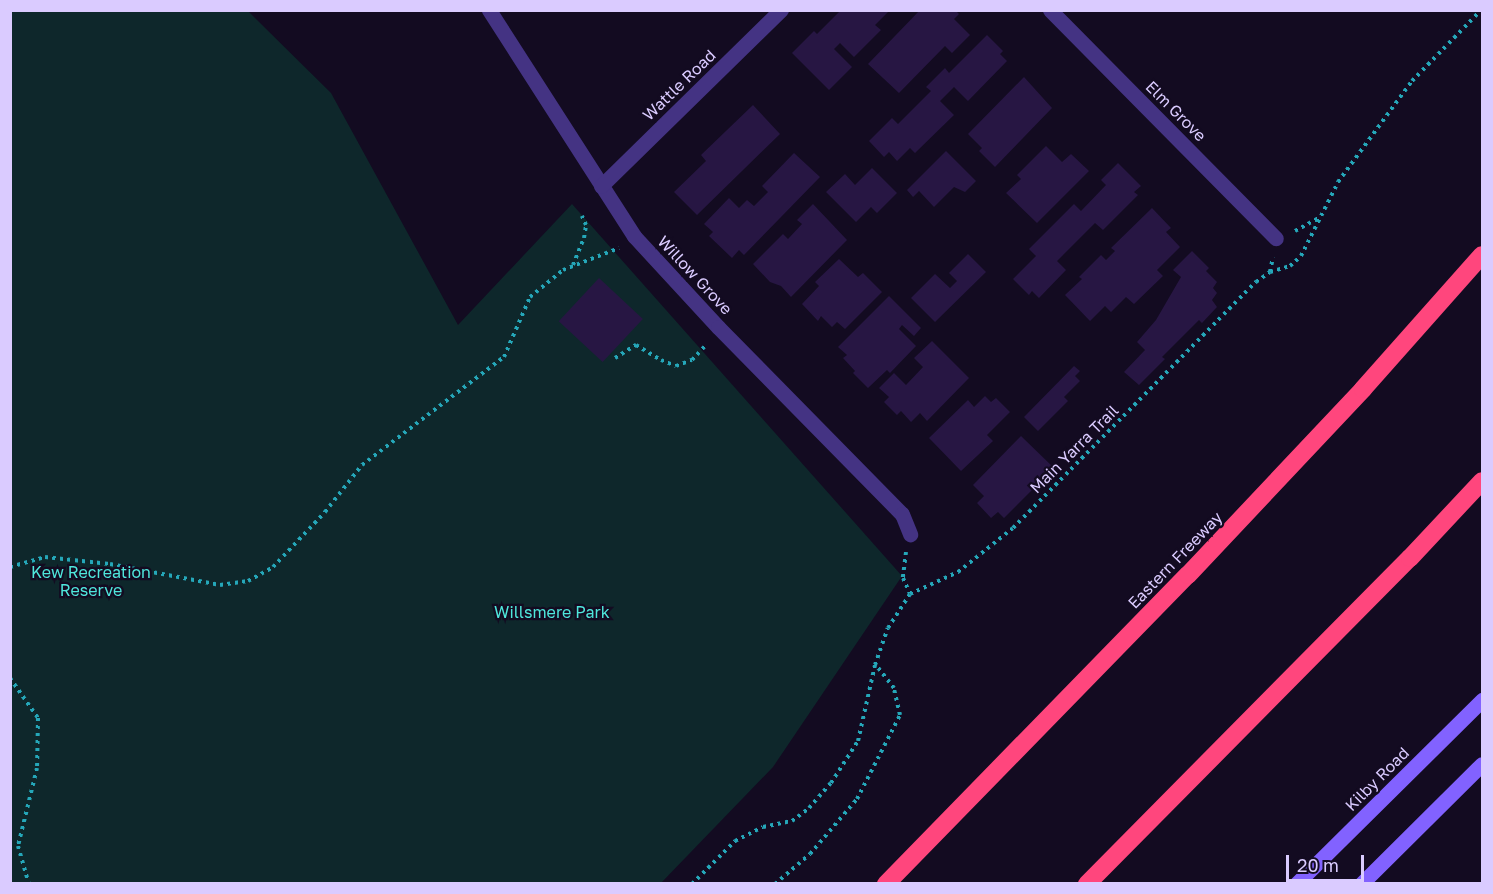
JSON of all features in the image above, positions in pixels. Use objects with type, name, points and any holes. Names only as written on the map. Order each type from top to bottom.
[{"type":"highway","name":"Eastern Freeway","points":[[886,884],[1188,575],[1363,389],[1482,255]]},
{"type":"highway","points":[[1087,884],[1410,558],[1482,481]]},
{"type":"street","name":"Willow Grove","points":[[489,10],[634,236],[718,327],[902,514],[910,534]]},
{"type":"street","name":"Wattle Road","points":[[601,186],[782,10]]},
{"type":"street","name":"Elm Grove","points":[[1050,10],[1276,238]]},
{"type":"street","name":"Kilby Road","points":[[1296,884],[1482,700]]},
{"type":"street","points":[[1361,884],[1482,764]]},
{"type":"path","name":"Main Yarra Trail","points":[[910,594],[957,572],[1013,528],[1256,282],[1270,272],[1290,266],[1300,256],[1323,216],[1338,182],[1412,81],[1481,10]]},
{"type":"path","points":[[573,265],[584,238],[586,225],[582,216]]},
{"type":"path","points":[[1276,238],[1323,216]]},
{"type":"path","points":[[10,567],[45,557],[110,564],[220,585],[248,581],[273,567],[325,512],[362,465],[504,357],[530,297],[563,270],[621,247],[634,236]]},
{"type":"path","points":[[615,358],[636,345],[676,366],[692,360],[710,341],[718,327]]},
{"type":"path","points":[[692,884],[735,841],[763,827],[792,821],[809,808],[831,783],[858,741],[876,665],[888,628],[910,594],[903,578],[904,558],[910,534]]},
{"type":"path","points":[[775,884],[810,854],[857,799],[900,715],[894,688],[876,665]]},
{"type":"path","points":[[10,678],[38,718],[37,768],[18,846],[29,884]]},
{"type":"green space","name":"Willsmere Park","points":[[11,11],[248,11],[331,93],[458,325],[572,204],[902,576],[773,767],[661,883],[11,883]]},
{"type":"building","points":[[841,10],[890,10],[875,25],[881,30],[854,57],[840,43],[834,49],[852,67],[829,90],[792,53],[814,31],[817,34]]},
{"type":"building","points":[[920,10],[955,10],[959,14],[954,19],[970,35],[952,53],[945,46],[899,93],[868,64]]},
{"type":"building","points":[[987,35],[1003,51],[1000,54],[1007,61],[968,101],[954,87],[940,101],[954,115],[915,153],[910,148],[897,161],[889,152],[884,157],[869,141],[892,118],[898,124],[931,91],[926,87],[945,68],[949,73]]},
{"type":"building","points":[[1024,77],[1052,108],[995,167],[979,151],[982,148],[968,134]]},
{"type":"building","points":[[753,105],[780,134],[697,215],[674,192],[706,161],[701,155]]},
{"type":"building","points":[[1046,146],[1062,162],[1071,154],[1089,171],[1037,223],[1006,193],[1021,179],[1017,175]]},
{"type":"building","points":[[946,151],[976,181],[965,192],[954,187],[934,207],[919,191],[913,197],[907,190]]},
{"type":"building","points":[[794,153],[820,177],[744,255],[739,250],[732,258],[709,236],[713,232],[704,224],[729,198],[739,208],[747,200],[754,206],[768,192],[762,186]]},
{"type":"building","points":[[1118,163],[1141,186],[1134,192],[1138,195],[1103,230],[1095,223],[1057,261],[1066,270],[1039,298],[1032,291],[1029,295],[1013,279],[1036,256],[1029,249],[1074,204],[1081,211],[1106,185],[1101,180]]},
{"type":"building","points":[[872,168],[897,193],[877,213],[871,207],[856,222],[826,192],[845,174],[855,185]]},
{"type":"building","points":[[813,204],[847,240],[791,297],[781,286],[770,282],[753,264],[783,234],[788,239],[802,224],[797,220]]},
{"type":"building","points":[[1152,208],[1171,228],[1166,232],[1180,247],[1157,270],[1163,276],[1134,304],[1126,297],[1111,312],[1105,306],[1090,321],[1065,295],[1082,279],[1079,277],[1101,255],[1106,260],[1115,251],[1111,248]]},
{"type":"building","points":[[1192,251],[1209,268],[1206,271],[1217,282],[1213,288],[1217,293],[1212,300],[1217,307],[1202,323],[1199,320],[1162,357],[1165,359],[1139,385],[1124,372],[1145,350],[1137,342],[1156,320],[1181,277],[1173,270]]},
{"type":"building","points":[[968,254],[986,272],[935,322],[911,298],[935,274],[950,288],[957,281],[949,273]]},
{"type":"building","points":[[839,259],[858,277],[863,273],[882,292],[845,329],[837,322],[832,327],[821,316],[818,321],[802,304],[819,286],[815,282]]},
{"type":"building","points":[[599,278],[643,319],[603,362],[559,321]]},
{"type":"building","points":[[889,296],[921,328],[914,336],[902,325],[899,329],[916,346],[890,373],[887,370],[868,388],[853,373],[855,371],[843,358],[847,355],[838,347]]},
{"type":"building","points":[[932,341],[969,378],[927,421],[920,413],[911,422],[901,411],[897,415],[884,402],[889,397],[879,388],[894,373],[906,385],[923,367],[914,358]]},
{"type":"building","points":[[1074,366],[1080,371],[1075,376],[1080,381],[1064,397],[1068,401],[1038,431],[1024,417]]},
{"type":"building","points":[[985,396],[991,402],[996,398],[1010,412],[987,435],[993,441],[961,471],[929,438],[968,400],[974,407]]},
{"type":"building","points":[[1021,436],[1054,468],[1004,518],[998,512],[991,518],[977,503],[984,496],[973,485]]},
{"type":"park label","name":"Kew Recreation Reserve","points":[[91,581]]}]
